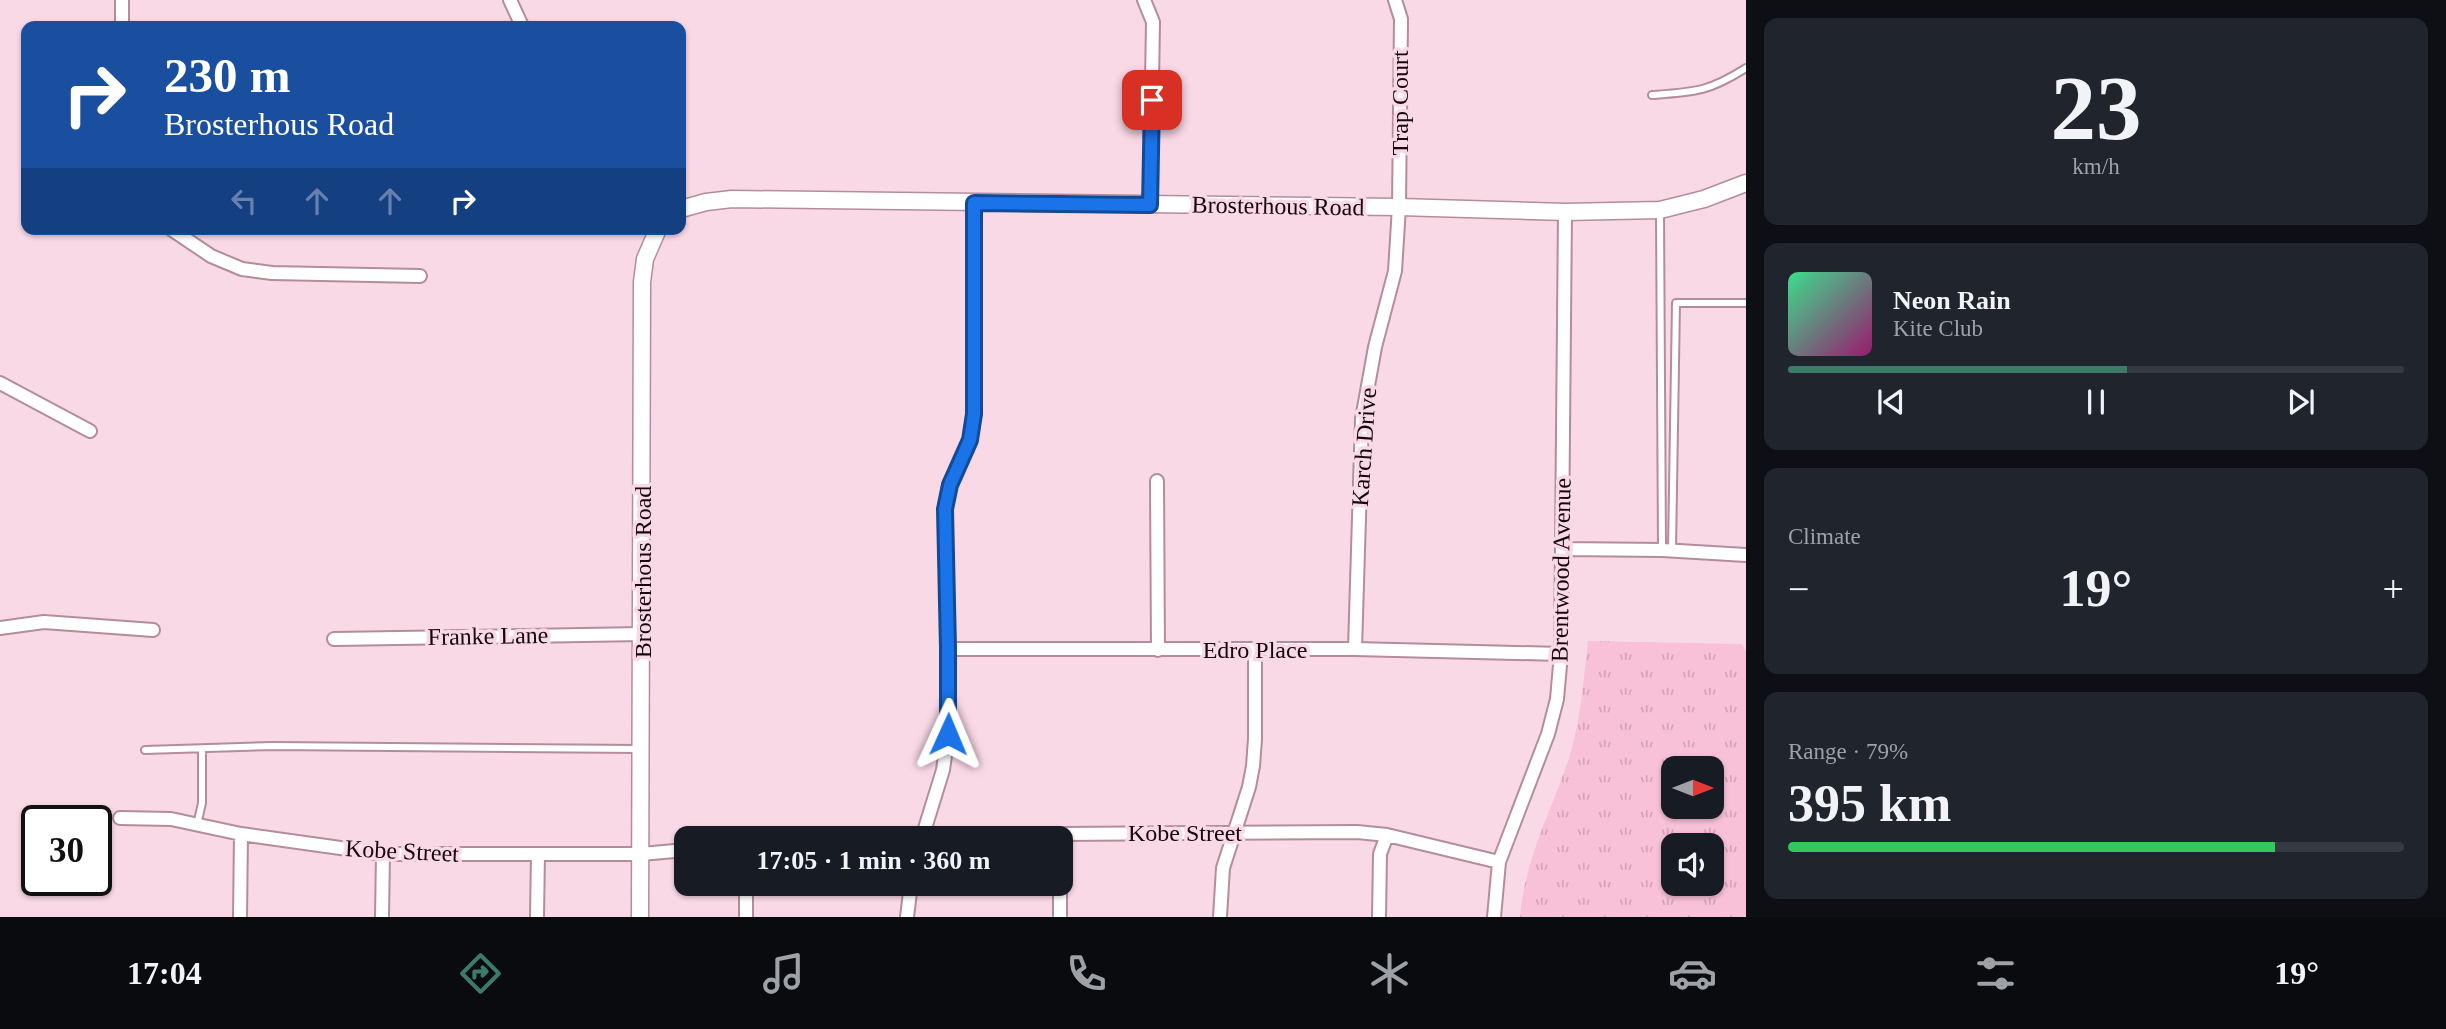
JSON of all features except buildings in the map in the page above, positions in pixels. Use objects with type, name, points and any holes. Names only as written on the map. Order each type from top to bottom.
[{"type":"street","points":[[122,0],[122,21]]},
{"type":"street","points":[[510,0],[520,21]]},
{"type":"street","points":[[1144,0],[1153,22],[1150,205]]},
{"type":"street","name":"Trap Court","points":[[1395,0],[1401,19],[1399,207]]},
{"type":"street","name":"Brosterhous Road","points":[[686,208],[732,199],[1399,207],[1565,212],[1660,209],[1704,199],[1746,183]]},
{"type":"street","points":[[926,826],[943,770],[948,734],[945,509],[950,485],[970,440],[974,414],[974,203]]},
{"type":"street","name":"Karch Drive","points":[[1355,649],[1362,419],[1375,347],[1395,271],[1399,207]]},
{"type":"street","name":"Brentwood Avenue","points":[[1494,917],[1499,862],[1548,734],[1557,699],[1561,654],[1563,549],[1565,212]]},
{"type":"street","points":[[181,235],[211,256],[242,269],[272,273],[420,276]]},
{"type":"street","name":"Brosterhous Road","points":[[640,917],[643,634],[642,282],[645,259],[654,235]]},
{"type":"street","points":[[0,383],[90,431]]},
{"type":"street","points":[[1157,481],[1158,650]]},
{"type":"street","points":[[1563,549],[1667,550],[1746,555]]},
{"type":"street","points":[[0,628],[44,622],[153,630]]},
{"type":"street","name":"Franke Lane","points":[[334,639],[643,634]]},
{"type":"street","name":"Edro Place","points":[[948,649],[1355,649],[1561,654]]},
{"type":"street","points":[[1220,917],[1223,868],[1253,766],[1255,650]]},
{"type":"street","name":"Kobe Street","points":[[120,818],[171,819],[241,834],[383,854],[640,854],[674,851]]},
{"type":"street","name":"Kobe Street","points":[[1073,836],[1357,832],[1387,835],[1499,862]]},
{"type":"street","points":[[240,917],[241,834]]},
{"type":"street","points":[[1379,917],[1380,854],[1387,835]]},
{"type":"street","points":[[382,917],[383,854]]},
{"type":"street","points":[[537,917],[538,854]]},
{"type":"street","points":[[746,896],[746,917]]},
{"type":"street","points":[[906,917],[909,896]]},
{"type":"street","points":[[1060,896],[1060,917]]},
{"type":"lane","points":[[1652,95],[1698,92],[1721,84],[1746,68]]},
{"type":"lane","points":[[1660,209],[1667,550]]},
{"type":"lane","points":[[1667,550],[1676,303],[1746,303]]},
{"type":"lane","points":[[145,750],[272,746],[642,749]]},
{"type":"lane","points":[[197,825],[202,803],[202,750]]},
{"type":"green space","points":[[1588,641],[1742,644],[1746,652],[1746,917],[1520,917],[1527,875],[1573,745]]},
{"type":"route","points":[[948,734],[945,509],[950,485],[970,440],[974,414],[974,203],[1150,205],[1152,100]]}]
